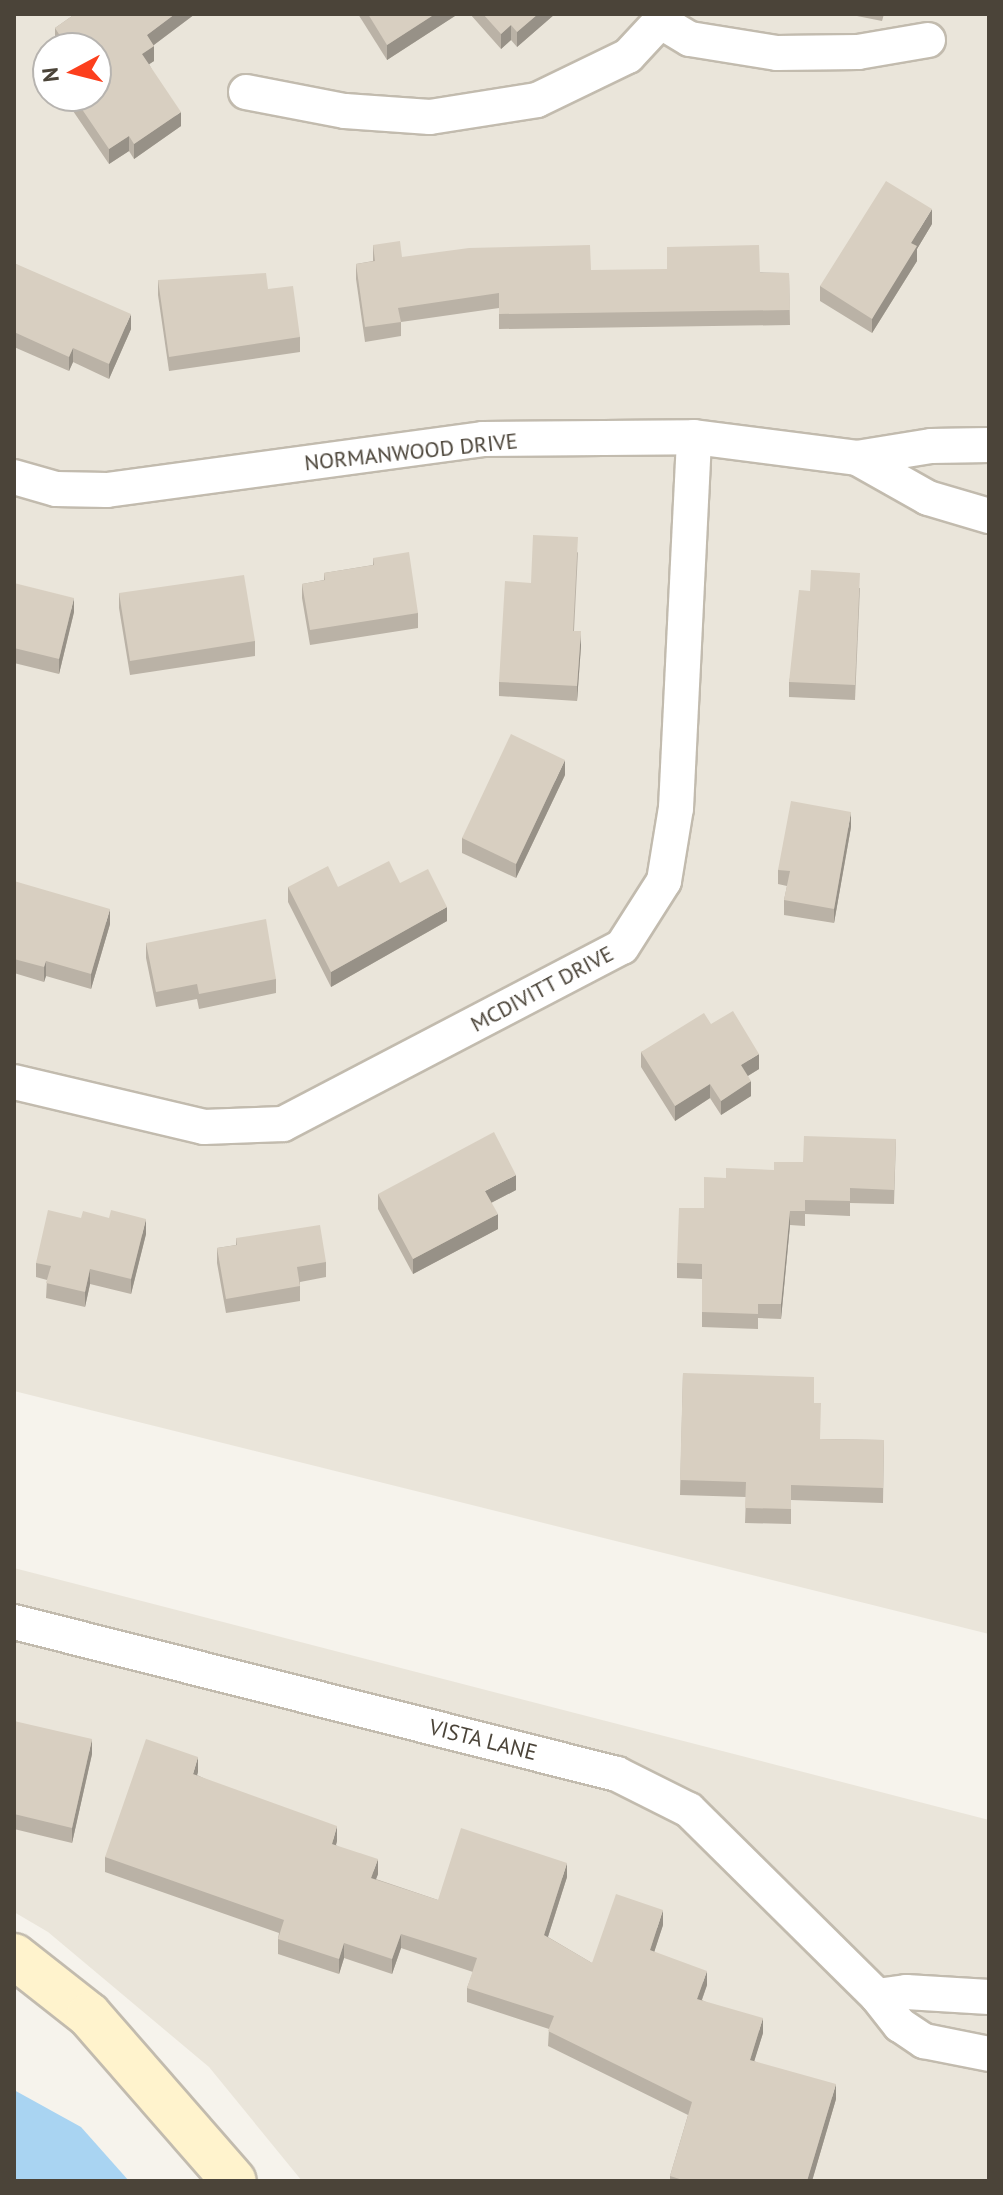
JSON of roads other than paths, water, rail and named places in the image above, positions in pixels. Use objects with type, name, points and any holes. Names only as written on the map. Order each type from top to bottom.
[{"type":"main road","points":[[14,1956],[89,2015],[234,2181]]},
{"type":"street","points":[[246,92],[345,111],[430,117],[537,100],[628,56],[665,18],[690,39],[777,53],[858,52],[928,40]]},
{"type":"street","name":"NORMANWOOD DRIVE","points":[[14,477],[56,489],[107,490],[483,439],[694,437],[857,458],[931,446],[989,445]]},
{"type":"street","name":"MCDIVITT DRIVE","points":[[14,1082],[204,1127],[283,1124],[622,947],[664,881],[676,808],[694,437]]},
{"type":"street","name":"NORMANWOOD DRIVE","points":[[857,458],[928,498],[989,516]]},
{"type":"street","name":"VISTA LANE","points":[[14,1622],[617,1774],[689,1810],[877,1996],[900,2025],[924,2041],[989,2054]]},
{"type":"street","points":[[877,1996],[906,1992],[989,1997]]},
{"type":"water","points":[[14,2090],[81,2127],[129,2181],[14,2181]]}]
